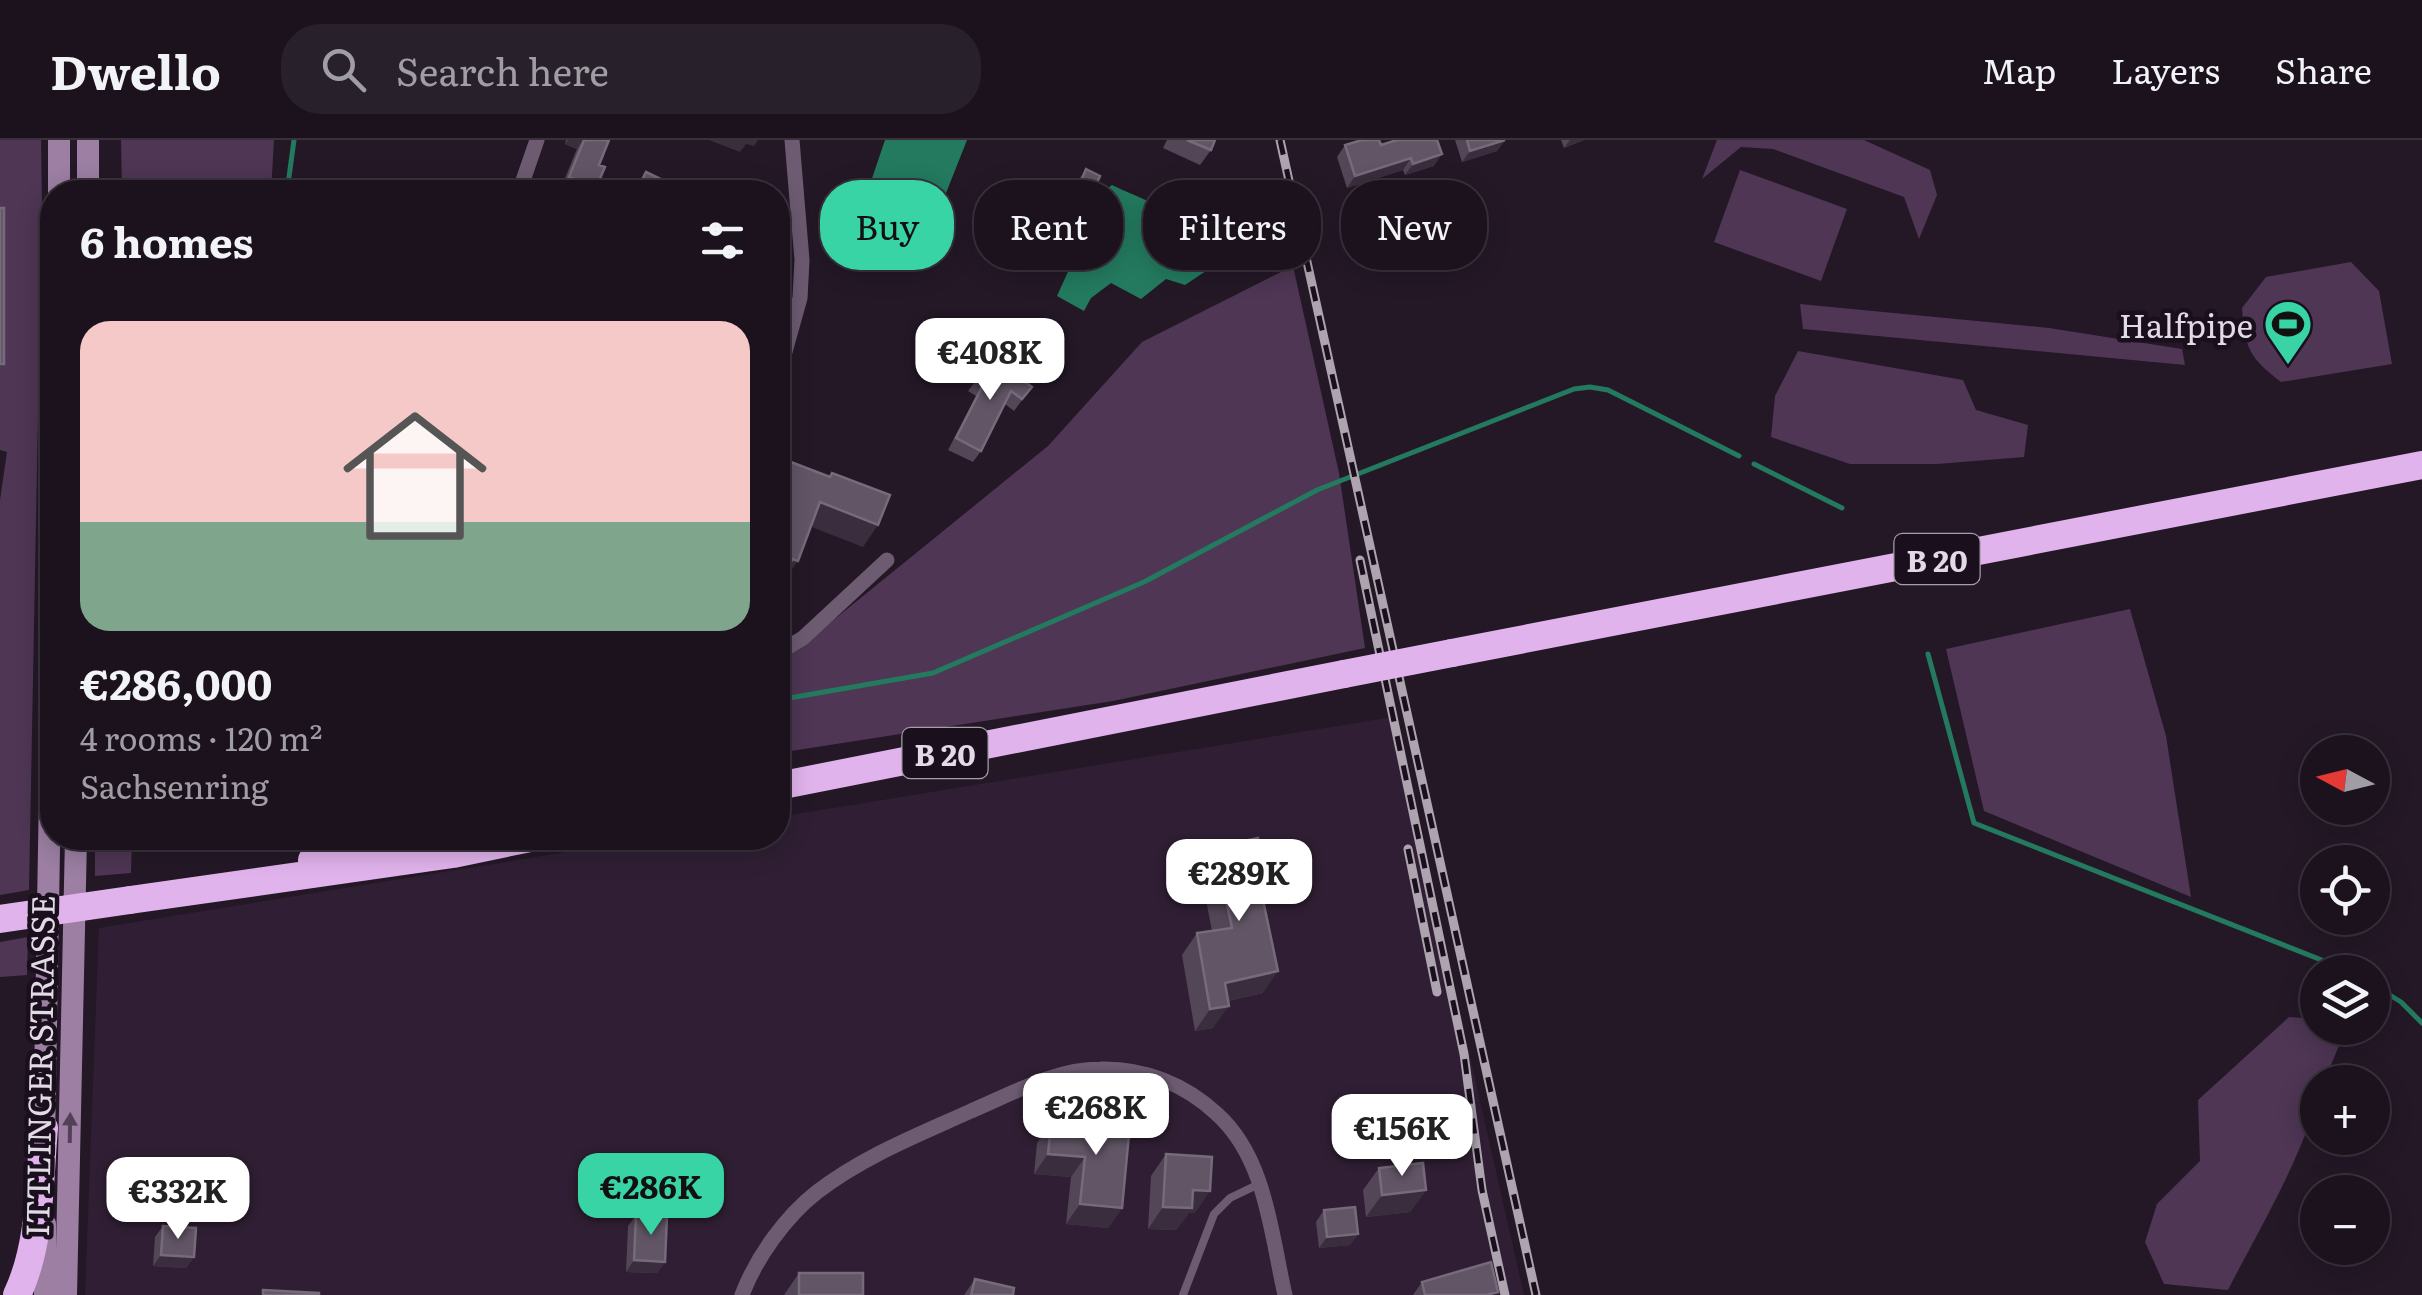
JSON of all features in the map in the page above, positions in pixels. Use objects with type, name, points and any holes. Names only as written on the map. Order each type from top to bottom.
[{"type":"highway","name":"B 20","points":[[790,784],[2422,466]]},
{"type":"highway","points":[[142,898],[184,881],[347,850]]},
{"type":"highway","points":[[0,919],[472,850]]},
{"type":"highway","points":[[16,1295],[33,1247],[44,1128]]},
{"type":"street","points":[[59,140],[59,180]]},
{"type":"street","points":[[88,140],[88,180]]},
{"type":"street","points":[[523,180],[538,140]]},
{"type":"street","points":[[790,334],[800,298],[802,260],[792,140]]},
{"type":"street","points":[[790,647],[888,560]]},
{"type":"street","name":"ITTLINGER STRASSE","points":[[44,1295],[49,850]]},
{"type":"street","name":"ITTLINGER STRASSE","points":[[66,1295],[76,850]]},
{"type":"street","points":[[742,1295],[780,1231],[814,1194],[857,1165],[1024,1088],[1097,1068],[1128,1070],[1161,1079],[1192,1093],[1220,1116],[1247,1152],[1259,1184],[1284,1295]]},
{"type":"lane","points":[[1183,1295],[1214,1214],[1230,1198],[1259,1184]]},
{"type":"shaded area","points":[[0,140],[41,140],[29,890],[0,895],[0,500],[7,452],[0,450]]},
{"type":"shaded area","points":[[121,140],[274,140],[272,180],[122,180]]},
{"type":"shaded area","points":[[885,140],[967,140],[951,180],[871,180]]},
{"type":"shaded area","points":[[1717,140],[1864,140],[1930,170],[1937,195],[1919,239],[1904,197],[1773,149],[1741,147],[1702,179]]},
{"type":"shaded area","points":[[1740,170],[1847,209],[1821,281],[1714,242]]},
{"type":"shaded area","points":[[1123,190],[1143,199],[1143,270],[1208,270],[1185,285],[1166,279],[1141,299],[1111,283],[1091,298],[1084,311],[1057,296],[1069,270],[1123,270]]},
{"type":"shaded area","points":[[2351,262],[2379,291],[2392,364],[2281,382],[2251,351],[2242,308],[2266,277]]},
{"type":"shaded area","points":[[1285,270],[1294,270],[1339,473],[1365,648],[1113,701],[790,751],[790,655],[1048,446],[1142,342]]},
{"type":"shaded area","points":[[1800,304],[2049,328],[2182,349],[2185,365],[1803,329]]},
{"type":"shaded area","points":[[1798,351],[1963,380],[1976,410],[2028,425],[2024,457],[1937,464],[1850,464],[1771,437],[1775,396]]},
{"type":"shaded area","points":[[2130,609],[2166,736],[2191,897],[1984,811],[1946,649]]},
{"type":"shaded area","points":[[1393,717],[1524,1295],[85,1295],[99,928],[579,850],[790,850],[790,815]]},
{"type":"shaded area","points":[[95,850],[132,850],[131,873],[95,876]]},
{"type":"shaded area","points":[[28,937],[27,975],[0,977],[0,942]]},
{"type":"shaded area","points":[[2289,1017],[2300,1018],[2300,1045],[2339,1045],[2331,1065],[2300,1065],[2300,1147],[2228,1290],[2164,1284],[2145,1242],[2157,1204],[2200,1161],[2198,1100]]},
{"type":"building","points":[[584,140],[609,140],[599,165],[605,167],[599,180],[569,177]]},
{"type":"building","points":[[1187,140],[1215,140],[1211,150]]},
{"type":"building","points":[[1379,140],[1381,145],[1397,140],[1437,140],[1442,154],[1413,164],[1411,158],[1355,176],[1345,145]]},
{"type":"building","points":[[1467,140],[1505,140],[1470,151]]},
{"type":"building","points":[[1086,169],[1100,176],[1098,180],[1081,180]]},
{"type":"building","points":[[646,172],[663,180],[642,180]]},
{"type":"building","points":[[0,208],[4,208],[4,364],[0,364]]},
{"type":"building","points":[[993,358],[1032,387],[1022,399],[1011,391],[981,451],[956,438],[983,385],[976,380]]},
{"type":"building","points":[[790,462],[890,495],[878,525],[820,502],[798,561],[792,559],[790,565]]},
{"type":"building","points":[[1258,838],[1270,893],[1262,895],[1278,971],[1225,983],[1229,1006],[1210,1009],[1197,933],[1232,928],[1215,847]]},
{"type":"building","points":[[1088,1120],[1130,1124],[1122,1208],[1080,1204],[1085,1157],[1048,1154],[1051,1123],[1088,1126]]},
{"type":"building","points":[[1166,1154],[1212,1157],[1210,1191],[1193,1190],[1192,1208],[1163,1207]]},
{"type":"building","points":[[1423,1163],[1426,1190],[1382,1195],[1379,1168]]},
{"type":"building","points":[[1355,1207],[1358,1234],[1327,1237],[1324,1210]]},
{"type":"building","points":[[636,1215],[667,1216],[665,1262],[634,1260]]},
{"type":"building","points":[[163,1226],[196,1228],[194,1257],[161,1255]]},
{"type":"building","points":[[1491,1262],[1498,1292],[1425,1295],[1422,1282]]},
{"type":"building","points":[[799,1273],[863,1273],[863,1295],[799,1295]]},
{"type":"building","points":[[975,1279],[1014,1288],[1013,1295],[971,1295]]},
{"type":"building","points":[[263,1290],[319,1293],[319,1295],[263,1295]]},
{"type":"waterway","points":[[289,180],[294,140]]},
{"type":"waterway","points":[[790,698],[933,673],[1144,582],[1317,490],[1574,389],[1608,390],[1739,456]]},
{"type":"waterway","points":[[1754,464],[1842,508]]},
{"type":"waterway","points":[[1928,654],[1974,823],[2309,955]]},
{"type":"waterway","points":[[2390,995],[2422,1023]]},
{"type":"railway","points":[[1280,140],[1536,1295]]},
{"type":"railway","points":[[1360,560],[1464,1054],[1482,1190],[1505,1295]]},
{"type":"railway","points":[[1408,849],[1437,992]]},
{"type":"place","name":"Halfpipe","points":[[2288,366]]}]
